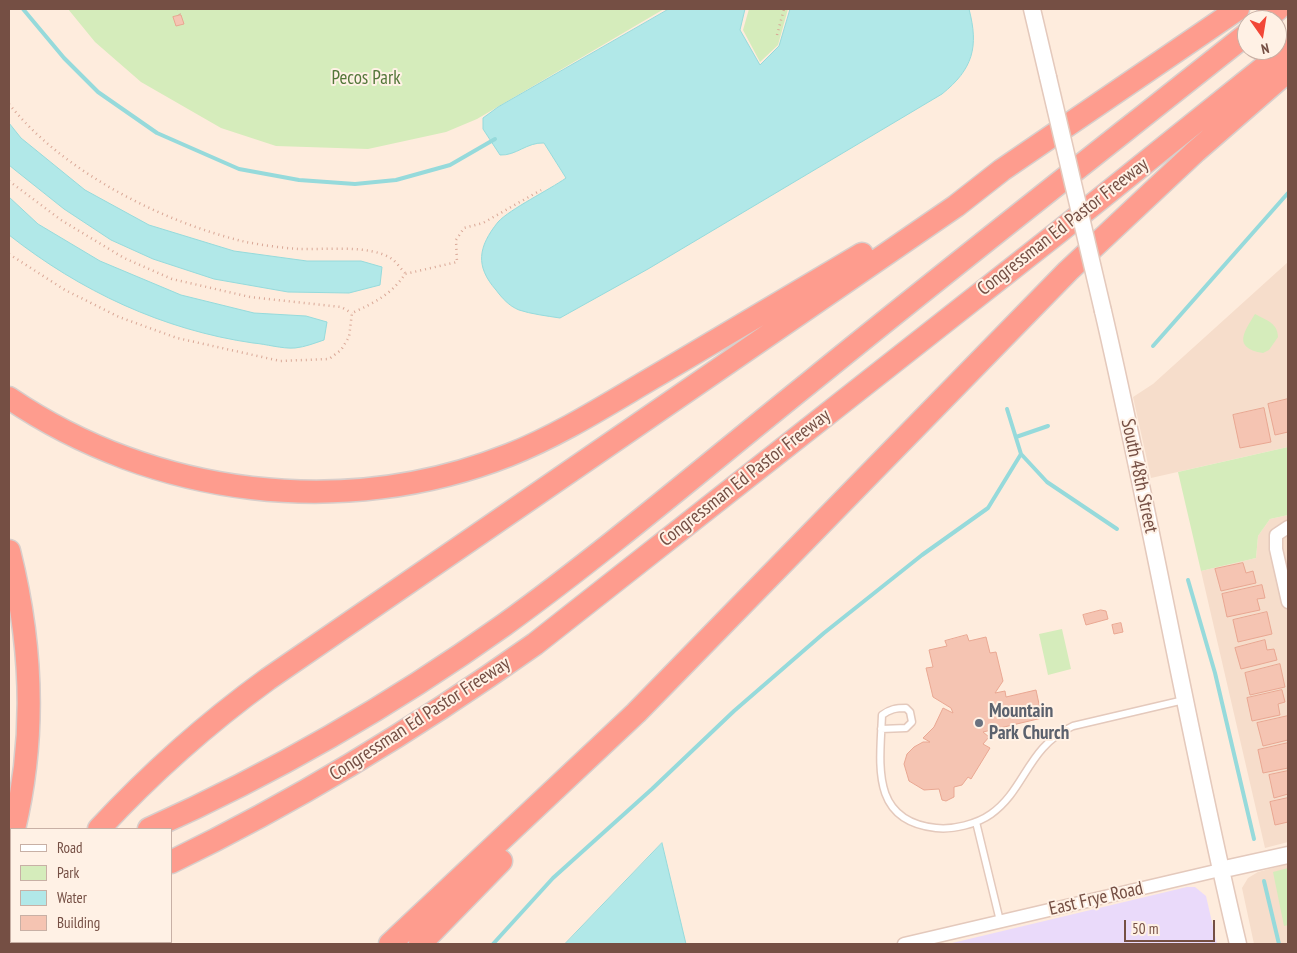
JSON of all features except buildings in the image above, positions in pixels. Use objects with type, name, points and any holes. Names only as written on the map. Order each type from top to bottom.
[{"type":"highway","points":[[9,398],[68,433],[112,453],[162,470],[210,482],[269,490],[317,492],[362,490],[430,479],[470,468],[509,454],[568,427],[1002,170],[1238,9]]},
{"type":"highway","name":"Congressman Ed Pastor Freeway","points":[[151,828],[233,789],[336,733],[428,677],[502,626],[608,545],[1098,150],[1237,42]]},
{"type":"highway","name":"Congressman Ed Pastor Freeway","points":[[172,862],[271,812],[349,768],[535,644],[1068,225],[1288,48]]},
{"type":"highway","points":[[390,944],[636,713],[1068,271],[1196,151],[1288,70]]},
{"type":"highway","points":[[100,828],[122,804],[190,740],[268,679],[956,206],[1002,170]]},
{"type":"highway","points":[[9,551],[19,592],[28,660],[29,717],[24,782],[14,828]]},
{"type":"highway","points":[[420,944],[589,771],[636,713]]},
{"type":"street","name":"South 48th Street","points":[[1032,9],[1128,418],[1220,870],[1238,944]]},
{"type":"street","points":[[1288,527],[1276,536],[1276,549],[1288,602]]},
{"type":"street","name":"East Frye Road","points":[[904,944],[1288,855]]},
{"type":"lane","points":[[881,729],[906,728],[912,722],[910,712],[906,708],[890,709],[882,715],[881,729],[880,779],[889,803],[905,820],[923,826],[946,829],[976,822],[991,815],[1043,746],[1058,733],[1073,726],[1185,699]]},
{"type":"lane","points":[[976,822],[1000,921]]},
{"type":"path","points":[[178,9],[180,15]]},
{"type":"path","points":[[777,35],[784,9]]},
{"type":"path","points":[[9,104],[74,165],[114,190],[191,225],[246,242],[296,249],[368,251],[392,259],[405,274]]},
{"type":"path","points":[[9,181],[61,220],[124,258],[172,279],[250,297],[341,307],[352,313]]},
{"type":"path","points":[[352,313],[382,298],[397,286],[405,274],[457,262],[456,240],[464,228],[483,223],[541,190]]},
{"type":"path","points":[[9,254],[65,290],[119,317],[177,338],[280,361],[329,359],[341,350],[349,337],[352,313]]},
{"type":"shaded area","points":[[1288,262],[1288,447],[1151,478],[1133,397],[1153,384]]},
{"type":"shaded area","points":[[1288,515],[1288,842],[1265,848],[1201,571],[1256,558],[1258,536],[1270,519]]},
{"type":"shaded area","points":[[1288,864],[1288,944],[1254,944],[1242,888],[1248,878],[1258,872]]},
{"type":"shaded area","points":[[1187,887],[1195,887],[1206,896],[1217,944],[948,944]]},
{"type":"green space","name":"Pecos Park","points":[[68,9],[664,9],[477,119],[446,132],[368,149],[276,146],[221,128],[141,82],[95,42]]},
{"type":"green space","points":[[749,9],[788,9],[778,45],[760,62],[743,30]]},
{"type":"green space","points":[[1255,314],[1271,322],[1277,332],[1278,337],[1269,350],[1263,353],[1253,351],[1244,343],[1243,338],[1247,327]]},
{"type":"green space","points":[[1288,447],[1288,515],[1270,519],[1258,536],[1256,558],[1201,571],[1178,472]]},
{"type":"green space","points":[[1062,629],[1071,669],[1048,675],[1039,634]]},
{"type":"green space","points":[[1288,868],[1288,925],[1284,926],[1273,872]]},
{"type":"water","points":[[669,9],[745,9],[740,30],[760,65],[779,46],[790,9],[969,9],[973,46],[967,66],[961,76],[942,94],[648,269],[560,318],[529,313],[515,308],[501,296],[485,273],[482,265],[482,256],[486,240],[498,222],[504,217],[566,178],[544,143],[538,143],[506,155],[500,155],[483,129],[483,118],[498,107]]},
{"type":"water","points":[[9,123],[21,138],[85,190],[149,225],[234,251],[307,261],[361,261],[382,267],[380,285],[349,293],[288,292],[214,279],[153,259],[111,240],[64,209],[9,165]]},
{"type":"water","points":[[9,197],[38,224],[100,261],[181,295],[254,313],[306,316],[327,322],[324,340],[295,348],[253,343],[187,329],[124,305],[64,274],[9,235]]},
{"type":"water","points":[[662,843],[686,944],[565,944]]},
{"type":"waterway","points":[[23,9],[64,58],[98,92],[157,133],[239,169],[299,180],[355,184],[396,180],[450,165],[495,139]]},
{"type":"waterway","points":[[1153,346],[1288,193]]},
{"type":"waterway","points":[[493,944],[553,878],[652,789],[734,711],[824,633],[922,555],[988,508],[1021,454],[1007,409]]},
{"type":"waterway","points":[[1016,437],[1048,426]]},
{"type":"waterway","points":[[1021,454],[1047,482],[1117,529]]},
{"type":"waterway","points":[[1188,580],[1215,673],[1254,839]]},
{"type":"waterway","points":[[1264,881],[1279,944]]},
{"type":"place","name":"Mountain Park Church","points":[[979,723]]}]
